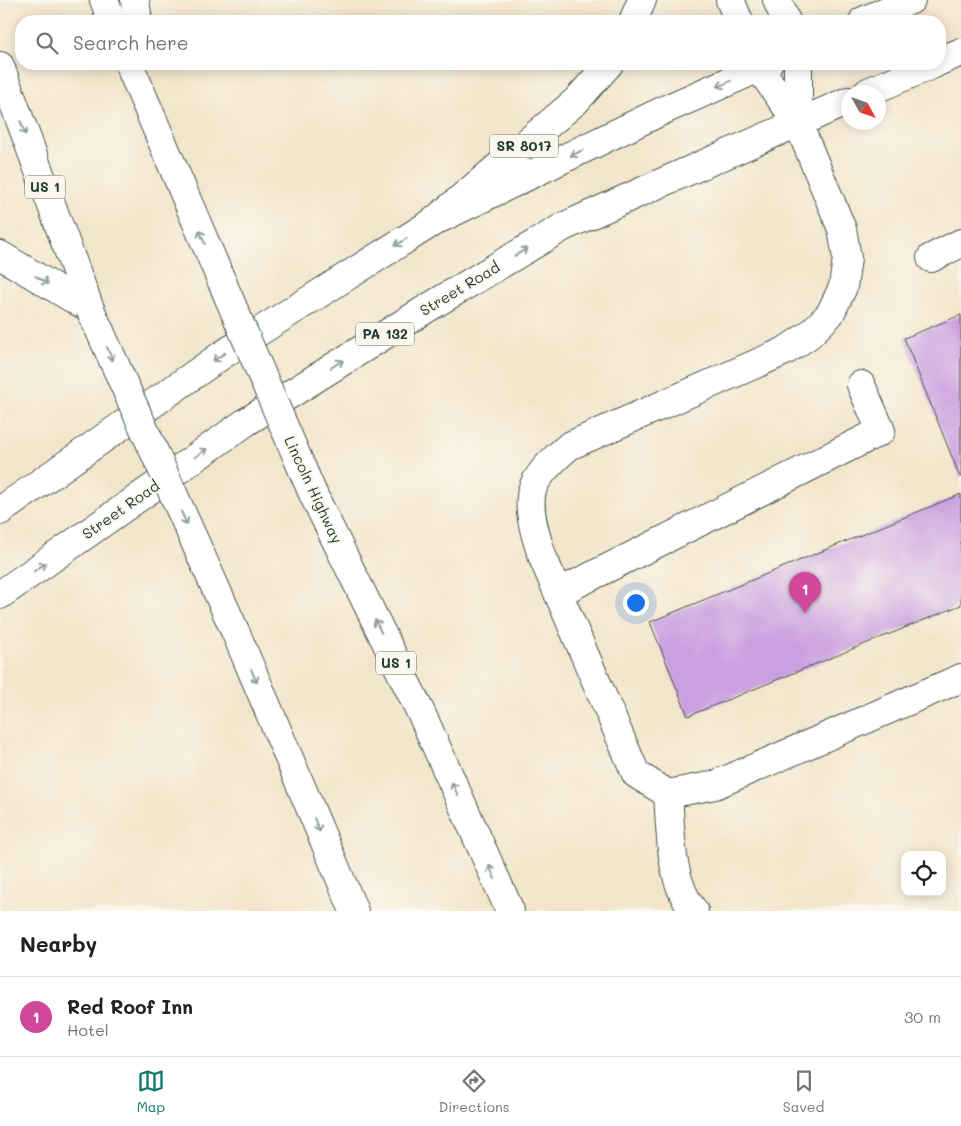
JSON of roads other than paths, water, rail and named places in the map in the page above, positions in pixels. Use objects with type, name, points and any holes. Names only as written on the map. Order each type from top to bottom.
[{"type":"main road","points":[[104,0],[110,15]]},
{"type":"main road","points":[[135,0],[137,15]]},
{"type":"main road","points":[[636,15],[642,0]]},
{"type":"main road","points":[[730,0],[736,15]]},
{"type":"main road","points":[[777,0],[783,15]]},
{"type":"main road","points":[[877,15],[911,0]]},
{"type":"main road","points":[[946,58],[961,52]]},
{"type":"main road","name":"US 1","points":[[0,66],[90,309],[235,631],[354,911]]},
{"type":"main road","name":"Lincoln Highway","points":[[132,70],[313,494],[423,718],[510,911]]},
{"type":"main road","points":[[147,70],[158,133]]},
{"type":"main road","name":"SR 8017","points":[[433,222],[576,101],[604,70]]},
{"type":"main road","points":[[0,511],[222,355],[433,222],[750,70]]},
{"type":"main road","points":[[764,70],[798,123],[842,228],[847,258],[843,287],[830,314],[809,335],[785,351],[569,446],[551,462],[534,484],[530,508],[534,531],[558,593],[636,774],[668,794],[715,785],[961,678]]},
{"type":"main road","points":[[798,70],[798,123]]},
{"type":"main road","points":[[884,85],[920,70]]},
{"type":"main road","name":"Street Road","points":[[0,595],[246,422],[426,309],[563,227],[841,104]]},
{"type":"main road","points":[[931,258],[961,243]]},
{"type":"main road","points":[[0,255],[90,309]]},
{"type":"main road","points":[[558,593],[881,431],[861,385]]},
{"type":"main road","points":[[668,794],[673,865],[688,904],[694,911]]},
{"type":"place","name":"Red Roof Inn","points":[[805,613]]}]
